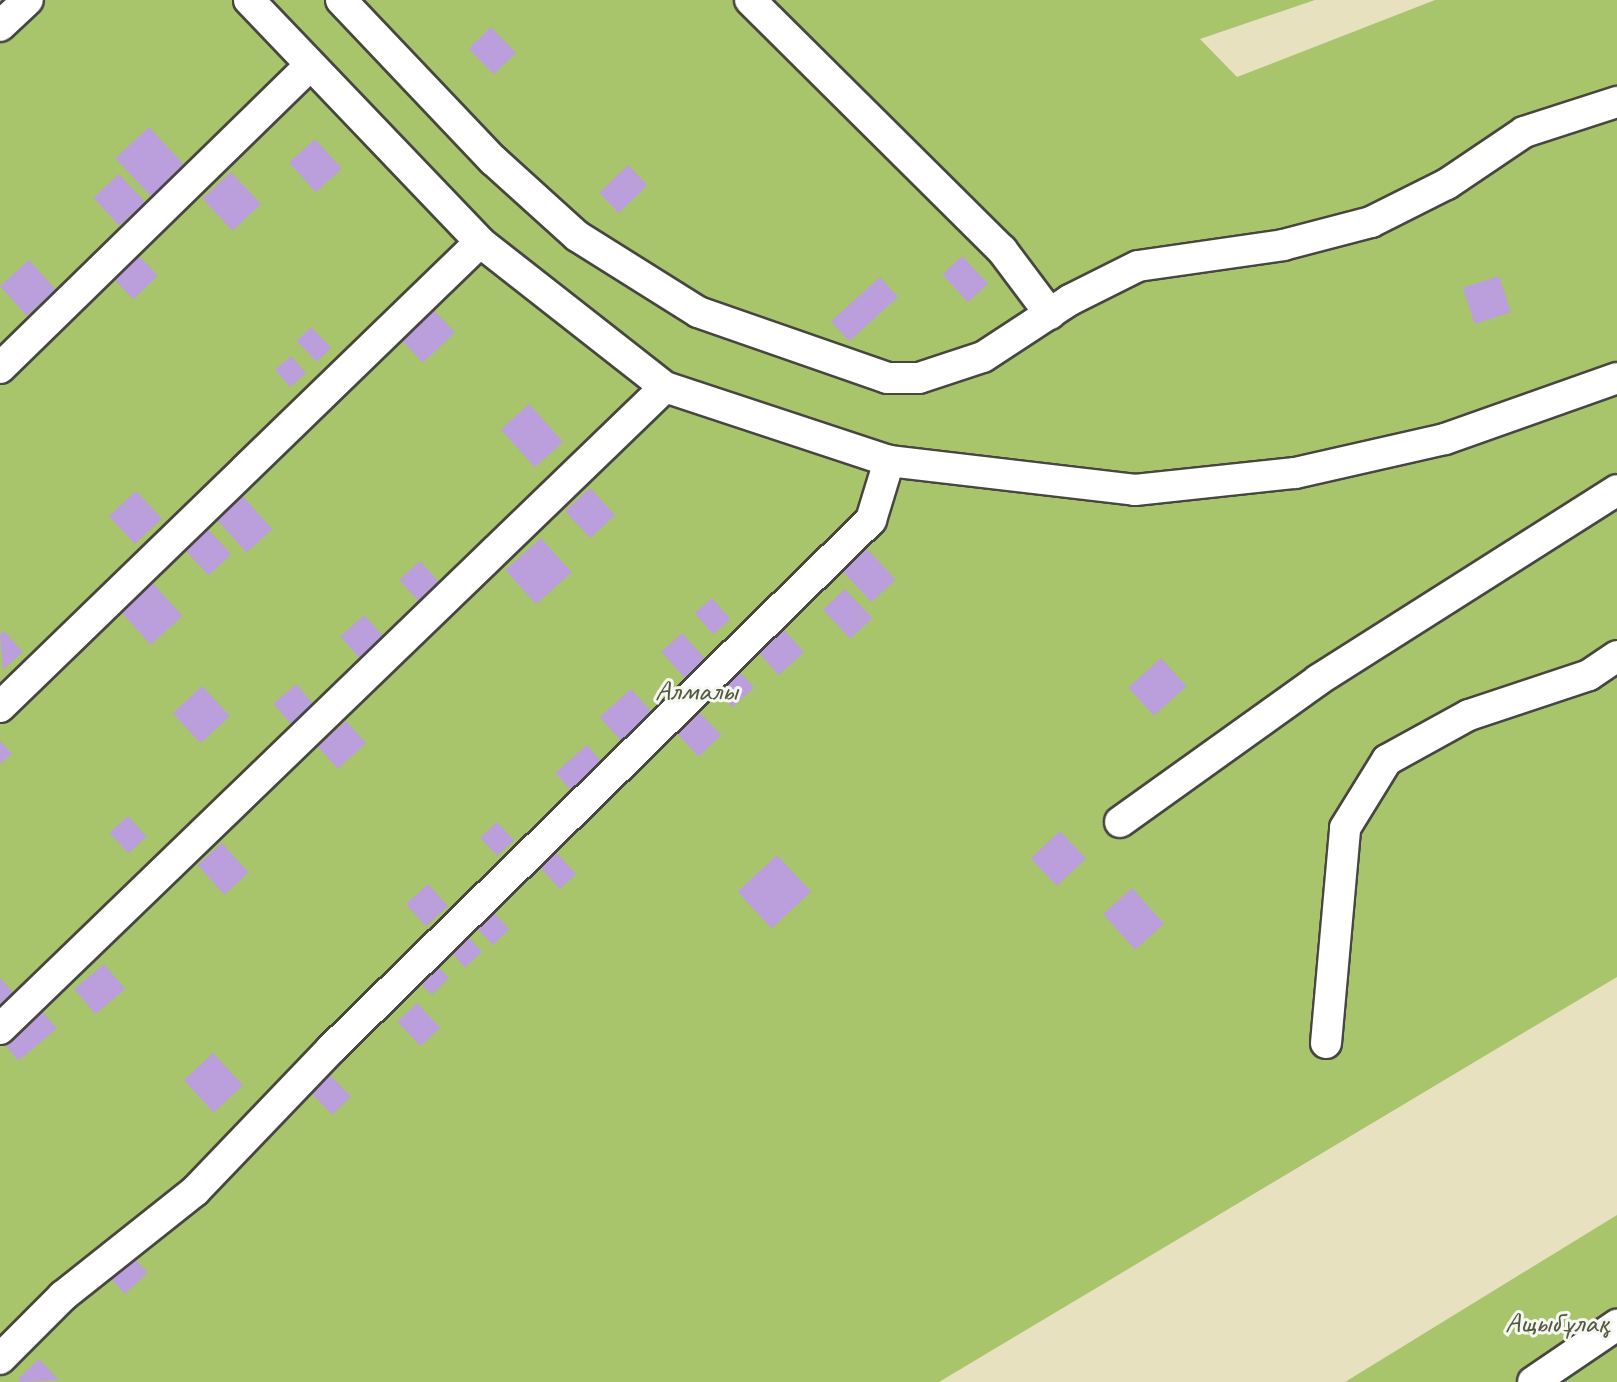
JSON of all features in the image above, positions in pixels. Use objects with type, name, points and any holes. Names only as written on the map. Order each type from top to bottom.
[{"type":"street","points":[[0,26],[28,0]]},
{"type":"street","points":[[249,0],[480,242],[665,387],[889,461],[1135,490],[1295,473],[1445,438],[1614,381]]},
{"type":"street","points":[[341,0],[533,198],[577,236],[698,312],[849,367],[887,378],[920,378],[983,357],[1050,314],[1138,266],[1283,245],[1371,222],[1447,184],[1524,132],[1563,117],[1617,102]]},
{"type":"street","points":[[750,0],[986,233],[1024,275],[1050,314]]},
{"type":"street","points":[[0,368],[310,66]]},
{"type":"street","points":[[0,707],[480,242]]},
{"type":"street","points":[[0,1029],[665,387]]},
{"type":"street","points":[[0,1359],[63,1296],[195,1191],[331,1049],[871,520],[889,461]]},
{"type":"street","points":[[1120,822],[1318,680],[1617,490]]},
{"type":"street","points":[[1326,1042],[1346,828],[1387,760],[1469,715],[1589,675],[1617,656]]},
{"type":"street","points":[[1533,1382],[1617,1325]]},
{"type":"green space","name":"Алмалы","points":[[0,0],[1315,0],[1200,39],[1237,77],[1435,0],[1617,0],[1617,977],[939,1382],[0,1382]]},
{"type":"green space","name":"Ащыбұлақ","points":[[1617,1215],[1617,1382],[1345,1382]]},
{"type":"building","points":[[491,27],[516,53],[494,74],[469,49]]},
{"type":"building","points":[[149,127],[186,166],[152,198],[115,158]]},
{"type":"building","points":[[315,139],[342,169],[316,192],[289,162]]},
{"type":"building","points":[[628,165],[647,185],[619,213],[599,193]]},
{"type":"building","points":[[231,172],[261,204],[232,231],[202,199]]},
{"type":"building","points":[[119,174],[145,202],[119,226],[93,198]]},
{"type":"building","points":[[137,254],[158,276],[133,299],[113,278]]},
{"type":"building","points":[[962,256],[988,284],[968,302],[942,274]]},
{"type":"building","points":[[29,260],[56,290],[27,316],[0,286]]},
{"type":"building","points":[[1499,276],[1511,312],[1475,324],[1463,288]]},
{"type":"building","points":[[880,277],[898,297],[849,341],[831,321]]},
{"type":"building","points":[[429,305],[455,333],[423,363],[397,335]]},
{"type":"building","points":[[311,327],[331,348],[317,362],[297,341]]},
{"type":"building","points":[[291,356],[306,373],[290,387],[275,370]]},
{"type":"building","points":[[529,404],[563,442],[535,467],[501,429]]},
{"type":"building","points":[[590,488],[615,515],[590,538],[565,511]]},
{"type":"building","points":[[136,491],[162,519],[135,544],[109,516]]},
{"type":"building","points":[[239,492],[272,529],[246,553],[213,515]]},
{"type":"building","points":[[204,525],[231,554],[209,575],[181,546]]},
{"type":"building","points":[[541,538],[572,572],[536,604],[505,570]]},
{"type":"building","points":[[867,549],[896,580],[872,602],[843,572]]},
{"type":"building","points":[[420,561],[440,583],[419,602],[399,580]]},
{"type":"building","points":[[151,581],[182,616],[150,645],[119,610]]},
{"type":"building","points":[[845,589],[872,618],[850,639],[823,609]]},
{"type":"building","points":[[712,598],[730,619],[713,634],[695,613]]},
{"type":"building","points":[[364,615],[384,637],[360,659],[340,636]]},
{"type":"building","points":[[784,630],[804,652],[779,675],[759,653]]},
{"type":"building","points":[[4,631],[23,652],[3,670],[0,634]]},
{"type":"building","points":[[682,633],[706,660],[685,678],[661,652]]},
{"type":"building","points":[[1161,658],[1186,686],[1154,716],[1128,687]]},
{"type":"building","points":[[738,670],[754,688],[733,707],[716,689]]},
{"type":"building","points":[[296,684],[319,710],[296,730],[273,704]]},
{"type":"building","points":[[202,686],[230,716],[201,743],[173,713]]},
{"type":"building","points":[[631,689],[652,712],[621,740],[600,717]]},
{"type":"building","points":[[699,712],[721,735],[699,757],[677,734]]},
{"type":"building","points":[[346,721],[366,743],[338,769],[318,746]]},
{"type":"building","points":[[0,741],[12,754],[0,764]]},
{"type":"building","points":[[587,745],[606,767],[574,794],[555,773]]},
{"type":"building","points":[[128,816],[147,837],[128,854],[109,833]]},
{"type":"building","points":[[497,822],[514,840],[497,856],[480,838]]},
{"type":"building","points":[[1060,831],[1086,859],[1057,886],[1031,858]]},
{"type":"building","points":[[222,843],[249,873],[224,895],[197,865]]},
{"type":"building","points":[[556,852],[576,874],[560,889],[540,867]]},
{"type":"building","points":[[777,855],[811,892],[772,928],[738,892]]},
{"type":"building","points":[[428,884],[448,906],[426,926],[406,904]]},
{"type":"building","points":[[1132,888],[1164,924],[1135,950],[1103,914]]},
{"type":"building","points":[[490,909],[509,929],[493,945],[473,925]]},
{"type":"building","points":[[464,932],[482,952],[465,967],[447,947]]},
{"type":"building","points":[[434,963],[449,978],[432,995],[417,980]]},
{"type":"building","points":[[104,964],[125,989],[95,1014],[74,989]]},
{"type":"building","points":[[0,978],[14,993],[0,1006]]},
{"type":"building","points":[[417,1003],[440,1028],[420,1046],[397,1021]]},
{"type":"building","points":[[42,1011],[57,1029],[18,1061],[4,1043]]},
{"type":"building","points":[[213,1053],[243,1085],[214,1112],[184,1080]]},
{"type":"building","points":[[328,1073],[351,1097],[332,1115],[309,1091]]},
{"type":"building","points":[[132,1256],[148,1273],[125,1294],[109,1277]]},
{"type":"building","points":[[39,1359],[59,1380],[20,1382],[18,1379]]}]
